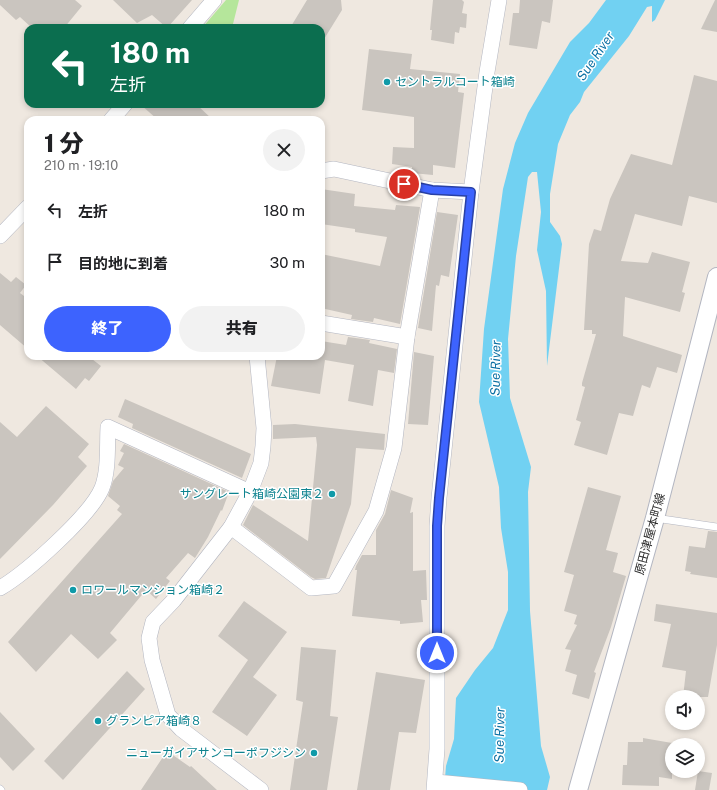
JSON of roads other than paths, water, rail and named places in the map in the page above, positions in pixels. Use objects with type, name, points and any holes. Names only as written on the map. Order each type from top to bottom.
[{"type":"street","points":[[193,24],[214,0]]},
{"type":"street","points":[[499,0],[487,72],[471,192],[438,512],[439,784],[520,790]]},
{"type":"street","points":[[325,170],[334,169],[432,190],[471,192]]},
{"type":"street","points":[[231,527],[311,588],[334,586],[378,504],[394,448],[407,337],[432,190]]},
{"type":"street","points":[[0,236],[24,210]]},
{"type":"street","name":"原田津屋本町線","points":[[578,790],[655,518],[717,276]]},
{"type":"street","points":[[325,324],[407,337]]},
{"type":"street","points":[[257,360],[264,428],[263,446],[261,463],[250,492],[231,527],[174,600],[153,622],[149,638],[152,660],[168,715],[181,729],[261,790]]},
{"type":"street","points":[[0,588],[46,552],[88,509],[102,488],[106,467],[108,427],[250,492]]},
{"type":"lane","points":[[655,518],[717,527]]},
{"type":"water","name":"Sue River","points":[[606,0],[665,0],[655,20],[652,22],[652,6],[647,7],[629,36],[584,92],[580,102],[570,115],[558,144],[550,194],[550,222],[560,236],[562,244],[547,366],[546,291],[537,250],[541,212],[537,172],[532,172],[528,177],[516,256],[508,339],[510,398],[531,467],[528,492],[530,611],[541,746],[550,777],[547,790],[444,790],[446,766],[454,739],[456,698],[475,670],[493,648],[508,610],[508,572],[501,528],[499,487],[479,402],[484,329],[503,189],[515,143],[528,113],[570,42],[589,23]]},
{"type":"place","name":"セントラルコート箱崎","points":[[387,82]]},
{"type":"place","name":"サングレート箱崎公園東２","points":[[332,494]]},
{"type":"place","name":"ロワールマンション箱崎２","points":[[73,590]]},
{"type":"place","name":"グランピア箱崎８","points":[[98,721]]},
{"type":"place","name":"ニューガイアサンコーポフジシン","points":[[314,753]]}]
